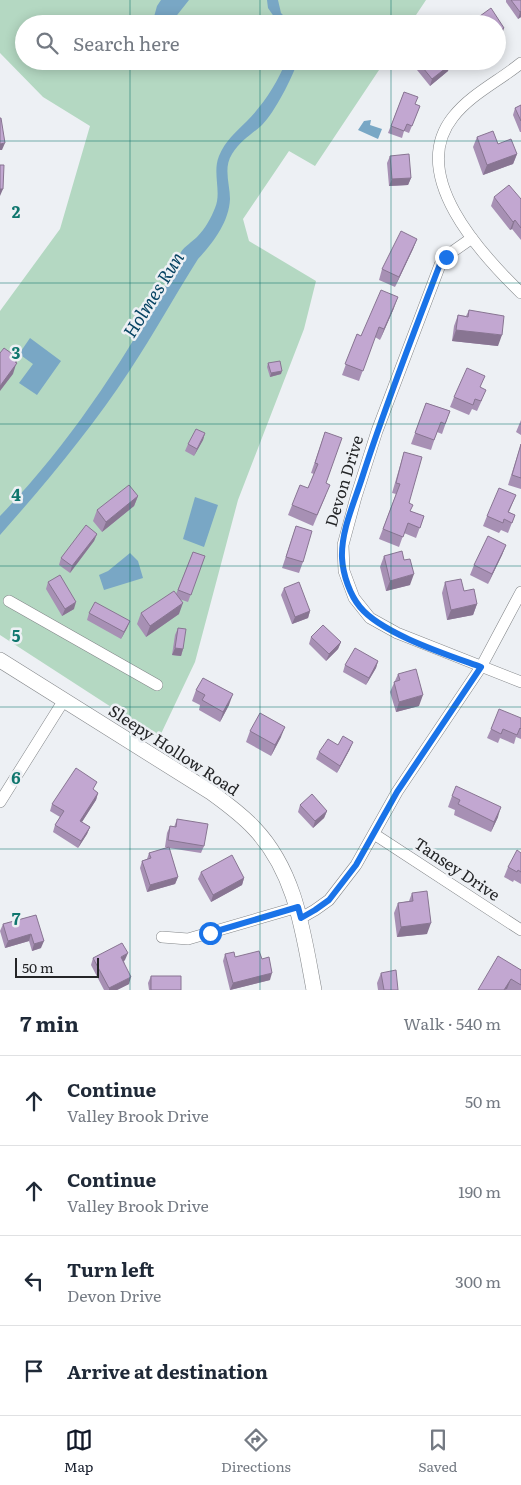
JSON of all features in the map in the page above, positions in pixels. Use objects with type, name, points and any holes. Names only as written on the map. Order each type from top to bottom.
[{"type":"main road","name":"Sleepy Hollow Road","points":[[0,660],[212,793],[238,813],[264,840],[287,878],[299,913],[314,990]]},
{"type":"street","points":[[521,63],[462,107],[452,119],[440,143],[438,163],[451,204],[462,225],[502,274],[521,293]]},
{"type":"street","name":"Devon Drive","points":[[472,238],[446,257],[440,264],[377,431],[345,534],[342,559],[344,571],[354,598],[370,618],[397,633],[521,682]]},
{"type":"street","points":[[162,937],[188,939],[315,910],[329,900],[356,865],[397,792],[481,667],[521,592]]},
{"type":"street","points":[[9,600],[156,685]]},
{"type":"street","points":[[0,802],[64,700]]},
{"type":"street","name":"Tansey Drive","points":[[374,834],[521,930]]},
{"type":"green space","points":[[0,0],[426,0],[416,15],[15,15],[15,68],[0,53]]},
{"type":"green space","points":[[17,70],[379,70],[315,166],[289,151],[243,219],[249,241],[316,281],[304,329],[238,500],[195,662],[159,738],[0,635],[0,311],[60,229],[90,126],[43,97]]},
{"type":"water","points":[[161,0],[189,0],[177,15],[154,15]]},
{"type":"water","points":[[267,0],[278,0],[283,15],[273,15],[268,8]]},
{"type":"water","points":[[282,70],[294,70],[278,104],[262,125],[239,145],[229,159],[227,170],[229,208],[219,232],[198,259],[139,356],[100,413],[0,535],[0,516],[46,464],[89,408],[163,290],[181,252],[200,234],[208,223],[217,202],[216,169],[221,151],[231,137],[264,101]]},
{"type":"water","points":[[371,120],[370,125],[382,129],[378,139],[358,130],[364,121]]},
{"type":"water","points":[[30,338],[61,361],[37,395],[19,383],[33,364],[19,354]]},
{"type":"water","points":[[195,497],[218,505],[204,547],[183,539]]},
{"type":"water","points":[[130,553],[138,561],[143,578],[104,590],[99,575],[108,571]]},
{"type":"building","points":[[511,0],[521,0],[520,12]]},
{"type":"building","points":[[491,8],[496,15],[481,15]]},
{"type":"building","points":[[425,70],[443,70],[432,79]]},
{"type":"building","points":[[404,92],[418,97],[415,104],[420,106],[412,126],[407,124],[404,131],[391,126]]},
{"type":"building","points":[[521,105],[521,121],[515,108]]},
{"type":"building","points":[[0,118],[5,143],[0,144]]},
{"type":"building","points":[[493,131],[498,144],[511,139],[517,154],[487,165],[477,137]]},
{"type":"building","points":[[409,154],[411,178],[392,179],[390,156]]},
{"type":"building","points":[[0,165],[4,165],[3,189],[0,189]]},
{"type":"building","points":[[509,185],[521,199],[521,228],[515,220],[513,222],[494,197]]},
{"type":"building","points":[[401,231],[417,239],[399,277],[382,269]]},
{"type":"building","points":[[381,290],[398,297],[384,329],[379,327],[363,371],[345,364],[357,334],[361,336]]},
{"type":"building","points":[[469,310],[504,316],[502,335],[456,330],[458,315],[468,317]]},
{"type":"building","points":[[4,348],[18,358],[15,362],[17,363],[0,386],[0,353]]},
{"type":"building","points":[[280,361],[282,371],[271,373],[268,363]]},
{"type":"building","points":[[467,368],[485,376],[480,387],[486,390],[481,401],[475,399],[473,405],[454,397]]},
{"type":"building","points":[[426,403],[450,411],[445,424],[441,422],[434,440],[415,433]]},
{"type":"building","points":[[196,429],[205,433],[197,449],[188,444]]},
{"type":"building","points":[[325,432],[342,438],[326,483],[330,485],[317,515],[292,505],[300,485],[308,488],[318,464],[315,463]]},
{"type":"building","points":[[521,444],[521,478],[512,475]]},
{"type":"building","points":[[404,452],[422,457],[409,503],[413,505],[410,511],[424,516],[420,528],[408,523],[403,537],[383,529],[400,484],[396,483]]},
{"type":"building","points":[[129,485],[138,496],[106,522],[97,510]]},
{"type":"building","points":[[499,488],[516,495],[508,512],[515,515],[512,523],[504,519],[503,523],[487,516]]},
{"type":"building","points":[[86,525],[97,534],[72,566],[61,558]]},
{"type":"building","points":[[296,526],[312,531],[303,562],[286,557]]},
{"type":"building","points":[[488,536],[506,545],[492,574],[474,565]]},
{"type":"building","points":[[402,551],[404,560],[410,559],[414,574],[390,581],[384,556]]},
{"type":"building","points":[[193,552],[205,556],[191,595],[178,590]]},
{"type":"building","points":[[60,575],[76,602],[65,609],[48,582]]},
{"type":"building","points":[[461,579],[464,591],[474,589],[477,604],[451,610],[445,582]]},
{"type":"building","points":[[299,582],[310,611],[295,617],[284,588]]},
{"type":"building","points":[[174,591],[183,603],[150,626],[141,613]]},
{"type":"building","points":[[95,602],[130,621],[124,632],[89,613]]},
{"type":"building","points":[[323,625],[341,642],[329,654],[311,637]]},
{"type":"building","points":[[178,628],[186,629],[183,649],[175,648]]},
{"type":"building","points":[[355,648],[378,661],[369,678],[345,665]]},
{"type":"building","points":[[416,669],[423,695],[399,702],[394,682],[400,680],[398,674]]},
{"type":"building","points":[[203,678],[233,694],[223,712],[202,700],[205,695],[196,690]]},
{"type":"building","points":[[499,709],[521,718],[521,729],[517,735],[503,729],[501,734],[491,729]]},
{"type":"building","points":[[260,713],[285,727],[275,745],[250,731]]},
{"type":"building","points":[[343,736],[353,742],[340,766],[319,752],[328,739],[338,745]]},
{"type":"building","points":[[76,768],[97,782],[93,789],[98,793],[80,821],[90,827],[81,841],[55,825],[64,811],[52,804]]},
{"type":"building","points":[[456,786],[501,807],[494,822],[458,804],[460,800],[452,796]]},
{"type":"building","points":[[312,794],[327,811],[315,821],[300,805]]},
{"type":"building","points":[[177,819],[208,824],[204,846],[168,840],[170,826],[176,827]]},
{"type":"building","points":[[169,847],[178,877],[150,885],[142,861],[151,858],[149,853]]},
{"type":"building","points":[[517,850],[521,853],[521,872],[508,867]]},
{"type":"building","points":[[232,855],[244,878],[213,895],[201,872]]},
{"type":"building","points":[[427,891],[431,923],[401,927],[398,903],[413,901],[412,893]]},
{"type":"building","points":[[36,915],[44,941],[34,944],[31,934],[8,941],[3,924]]},
{"type":"building","points":[[122,943],[128,953],[121,957],[131,977],[109,988],[93,958]]},
{"type":"building","points":[[259,951],[262,959],[269,957],[272,973],[233,983],[225,954],[234,952],[235,957]]},
{"type":"building","points":[[498,956],[521,970],[521,985],[511,979],[504,990],[478,990]]},
{"type":"building","points":[[396,970],[398,990],[384,990],[381,973]]},
{"type":"building","points":[[151,976],[181,976],[181,990],[151,990]]},
{"type":"route","points":[[210,933],[298,907],[301,918],[329,900],[356,865],[372,839],[388,806],[481,667],[440,652],[397,633],[370,618],[354,598],[344,571],[342,559],[345,534],[377,431],[440,264],[446,257]]},
{"type":"water label","name":"Holmes Run","points":[[154,295]]}]
